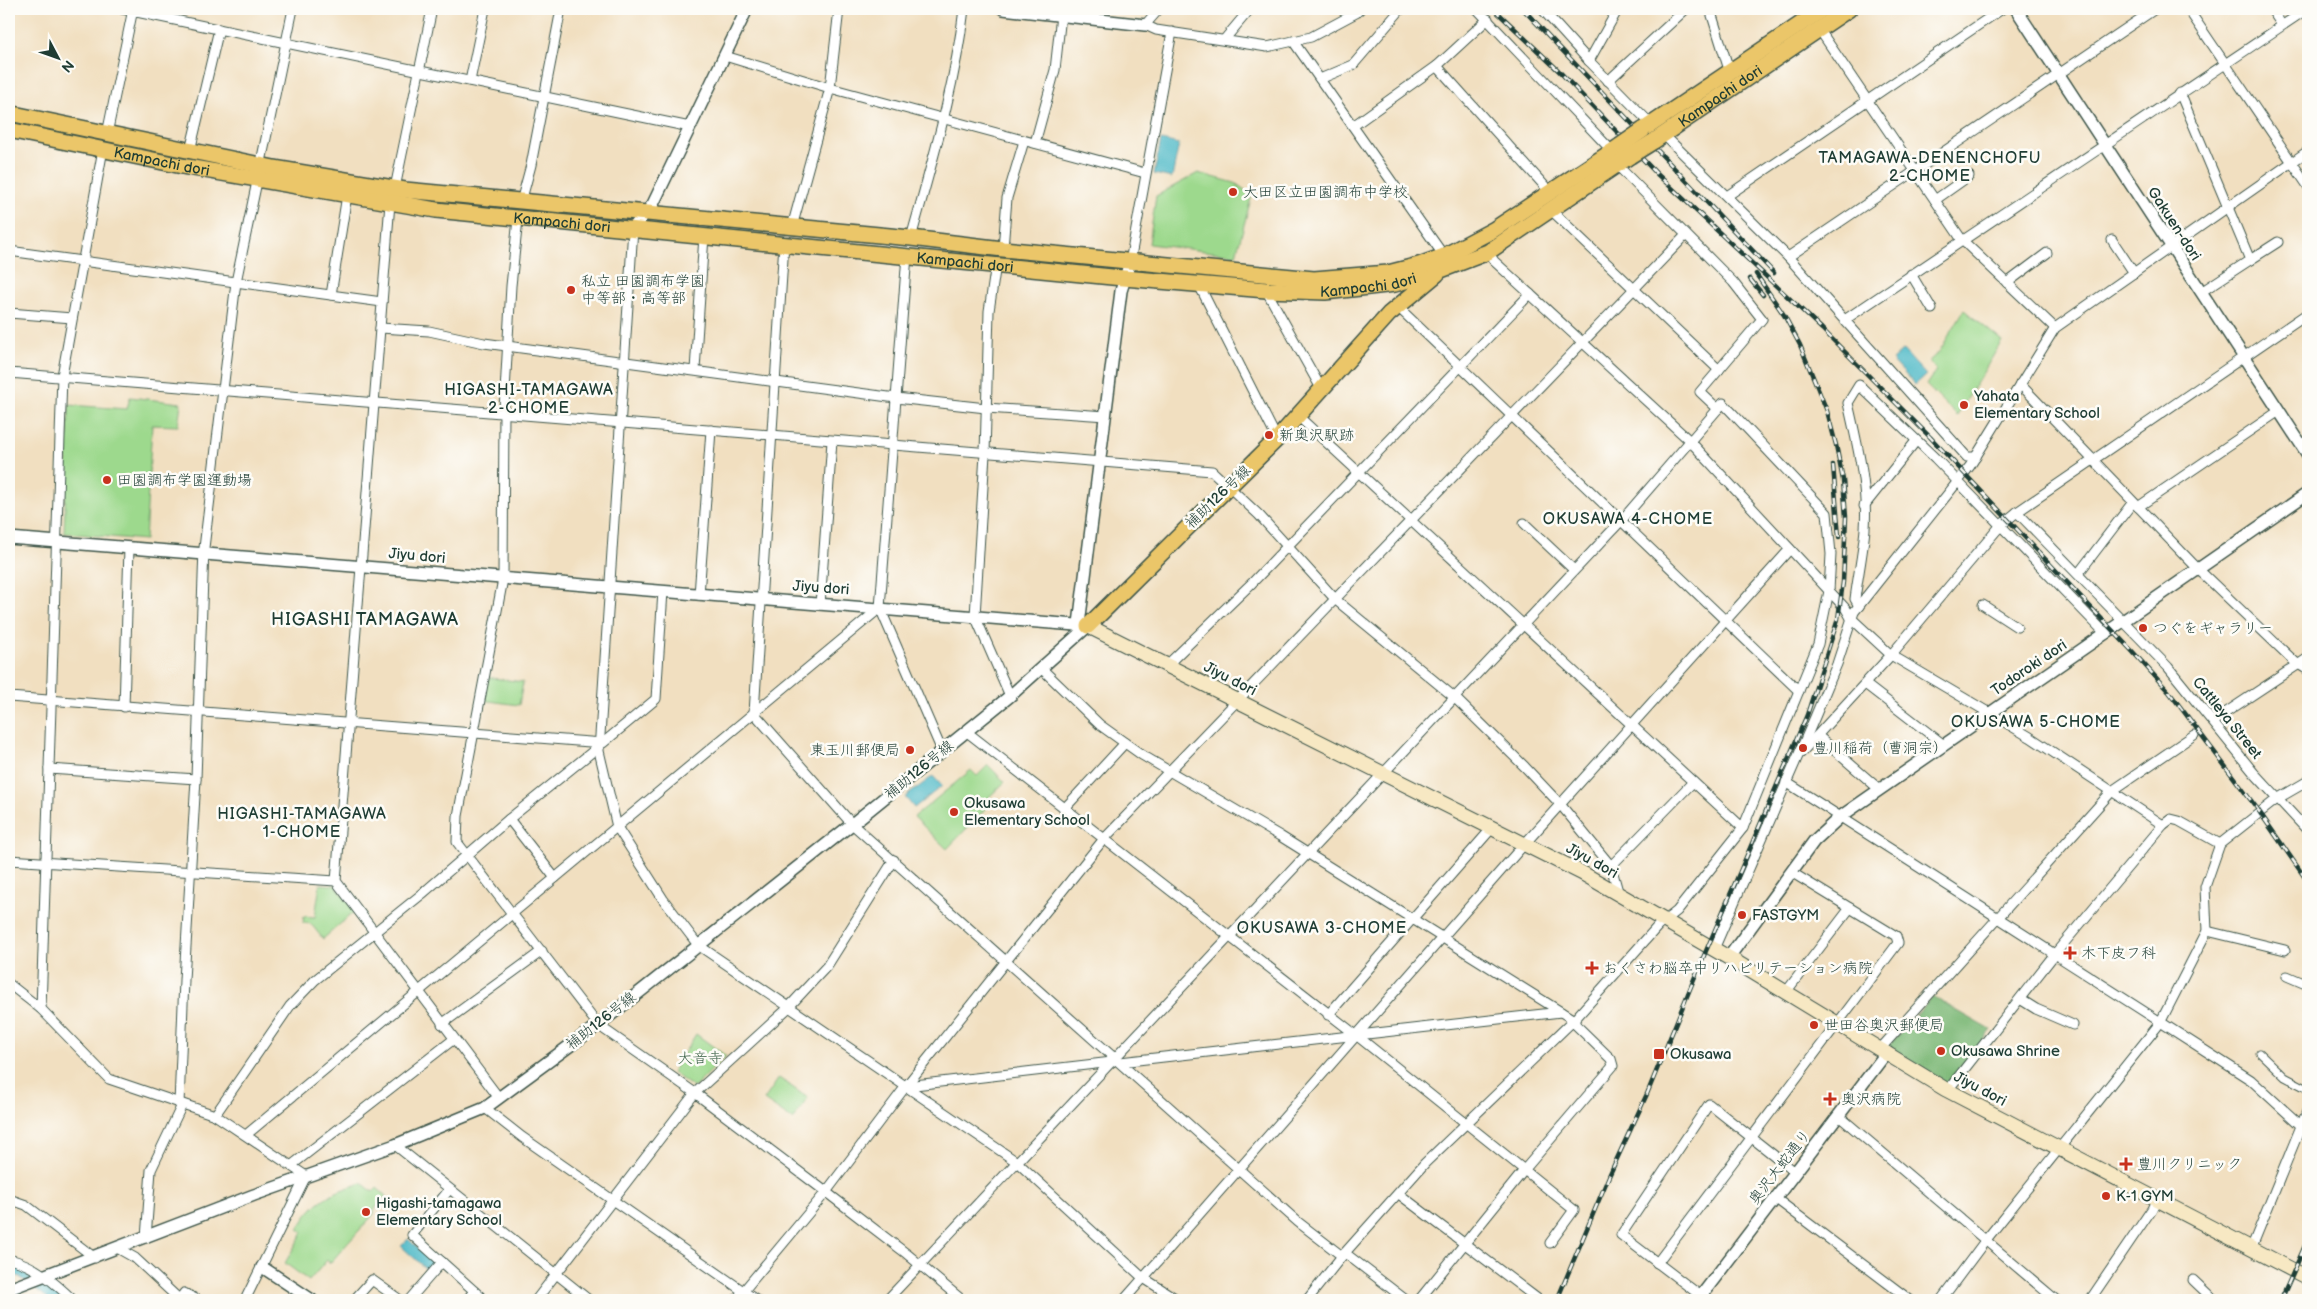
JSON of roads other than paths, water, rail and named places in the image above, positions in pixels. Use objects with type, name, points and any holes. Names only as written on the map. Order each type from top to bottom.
[{"type":"main road","name":"Kampachi dori","points":[[1653,132],[1730,72],[1816,16],[1849,9]]},
{"type":"main road","name":"Kampachi dori","points":[[9,113],[190,151],[258,172],[347,195],[390,203],[518,219],[633,228],[1124,278],[1266,290],[1325,292],[1395,284],[1442,263],[1550,192],[1620,154],[1816,16]]},
{"type":"main road","name":"Kampachi dori","points":[[9,130],[103,149],[258,172],[395,188],[644,214],[911,238],[1003,250],[1314,279],[1388,273],[1488,252],[1551,210],[1620,154]]},
{"type":"main road","name":"補助126号線","points":[[1084,625],[1277,439],[1389,314],[1442,263]]},
{"type":"main road","name":"Jiyu dori","points":[[1084,625],[1525,844],[1619,894],[1664,922],[1714,949],[1948,1090],[2250,1249],[2307,1275]]},
{"type":"street","points":[[122,9],[690,127]]},
{"type":"street","points":[[146,1238],[150,1170],[181,1105],[190,873],[199,713],[203,554],[236,282],[293,9]]},
{"type":"street","points":[[395,188],[432,9]]},
{"type":"street","points":[[470,81],[485,9]]},
{"type":"street","points":[[521,202],[531,165],[561,9]]},
{"type":"street","points":[[747,9],[653,204],[633,228],[599,751],[617,827],[663,899],[698,945],[1017,1162],[1142,1277],[1178,1300]]},
{"type":"street","points":[[792,227],[830,88],[839,9]]},
{"type":"street","points":[[911,238],[944,119],[958,59],[964,9]]},
{"type":"street","points":[[1003,9],[1064,12],[1145,25],[1156,30],[1267,47],[1311,37],[1360,9]]},
{"type":"street","points":[[1145,25],[1159,9]]},
{"type":"street","points":[[1224,40],[1250,9]]},
{"type":"street","points":[[1320,79],[1353,65],[1401,9]]},
{"type":"street","points":[[1477,9],[1620,154],[1686,235],[1733,282],[1762,319],[1700,392],[1718,409]]},
{"type":"street","points":[[1542,9],[1653,132],[1727,196],[1788,257],[1846,319],[1967,457],[1976,457]]},
{"type":"street","points":[[1589,61],[1618,9]]},
{"type":"street","points":[[1608,80],[1686,9]]},
{"type":"street","points":[[1710,9],[1730,72]]},
{"type":"street","points":[[1727,196],[2002,9]]},
{"type":"street","name":"Gakuen-dori","points":[[2016,9],[2308,455]]},
{"type":"street","points":[[1788,257],[1914,170],[2155,9]]},
{"type":"street","points":[[2188,9],[2308,186]]},
{"type":"street","points":[[2271,9],[2282,25]]},
{"type":"street","points":[[1846,319],[2224,63],[2307,9]]},
{"type":"street","points":[[107,134],[133,10]]},
{"type":"street","points":[[1035,144],[1055,70],[1064,12]]},
{"type":"street","points":[[1816,16],[1867,100],[1962,240],[2055,328]]},
{"type":"street","points":[[1353,126],[1437,66],[1488,19]]},
{"type":"street","points":[[190,151],[219,29]]},
{"type":"street","points":[[1084,625],[1106,416],[1124,278],[1130,262],[1172,32]]},
{"type":"street","points":[[1293,41],[1353,126],[1442,263]]},
{"type":"street","points":[[725,56],[830,88],[1145,174]]},
{"type":"street","points":[[1437,66],[1550,192]]},
{"type":"street","points":[[2180,93],[2229,206],[2250,260]]},
{"type":"street","points":[[1003,250],[1008,198],[1024,141]]},
{"type":"street","points":[[41,1009],[62,376],[103,149]]},
{"type":"street","points":[[1714,949],[1837,664],[1851,618],[1976,457],[2055,328],[2170,246],[2308,152]]},
{"type":"street","points":[[1935,200],[1969,176]]},
{"type":"street","points":[[331,295],[347,195]]},
{"type":"street","points":[[390,203],[363,523],[362,568],[336,881],[419,994],[499,1098]]},
{"type":"street","points":[[1551,210],[1719,370]]},
{"type":"street","points":[[518,219],[511,286],[504,413],[503,579],[456,830],[457,842],[598,1025],[695,1094],[826,1192],[962,1300]]},
{"type":"street","points":[[736,1300],[826,1192],[906,1086],[1103,840],[1686,235]]},
{"type":"street","points":[[694,370],[704,236]]},
{"type":"street","points":[[2112,240],[2134,273]]},
{"type":"street","points":[[2201,292],[2278,242]]},
{"type":"street","points":[[784,243],[754,713],[852,824],[1298,1222],[1406,1300]]},
{"type":"street","points":[[9,251],[382,302]]},
{"type":"street","points":[[1488,252],[1494,262],[1690,441],[1829,591],[1851,618],[1891,655],[1990,713],[2163,825]]},
{"type":"street","points":[[2007,283],[2047,253]]},
{"type":"street","points":[[907,256],[880,608],[942,751]]},
{"type":"street","points":[[996,264],[989,311],[985,454],[975,616],[1010,696]]},
{"type":"street","points":[[1911,274],[1932,309]]},
{"type":"street","points":[[1199,285],[1277,439]]},
{"type":"street","points":[[1266,290],[1322,390]]},
{"type":"street","points":[[1167,665],[1287,546],[1530,294]]},
{"type":"street","points":[[1398,307],[1799,691]]},
{"type":"street","points":[[9,313],[72,318]]},
{"type":"street","points":[[1796,759],[1891,655],[2001,525],[2308,313]]},
{"type":"street","points":[[380,328],[429,331],[484,343],[896,398],[986,408],[1106,416]]},
{"type":"street","points":[[9,373],[1212,471],[1287,546],[1336,600],[1454,697],[1560,804],[1611,866],[1615,874],[1619,894]]},
{"type":"street","points":[[2020,384],[2198,570],[2299,664],[2308,670]]},
{"type":"street","points":[[1859,606],[1855,598],[1865,528],[1863,478],[1848,403],[1859,386],[1958,481],[2106,634]]},
{"type":"street","points":[[887,1300],[1017,1162],[1116,1061],[1382,773],[1621,521],[1723,403],[1827,512],[1831,554],[1829,591],[1818,644],[1742,828],[1677,911],[1658,926],[1574,1020],[1426,1163],[1344,1255],[1307,1300]]},
{"type":"street","points":[[2078,574],[2136,504],[2279,411]]},
{"type":"street","points":[[1298,416],[1742,828]]},
{"type":"street","points":[[699,595],[711,430]]},
{"type":"street","points":[[820,605],[832,441]]},
{"type":"street","points":[[1864,506],[1916,441]]},
{"type":"street","name":"Todoroki dori","points":[[1729,958],[1814,841],[1840,816],[2308,493]]},
{"type":"street","name":"Cattleya Street","points":[[2018,512],[2125,620],[2214,721],[2277,800],[2308,832]]},
{"type":"street","points":[[1524,523],[1574,570]]},
{"type":"street","name":"Jiyu dori","points":[[9,538],[1084,625]]},
{"type":"street","points":[[124,707],[130,548]]},
{"type":"street","points":[[1124,1300],[1142,1277],[1442,937],[1790,549]]},
{"type":"street","points":[[9,697],[600,743],[606,741],[656,699],[663,591]]},
{"type":"street","points":[[1983,605],[2018,627]]},
{"type":"street","points":[[246,1136],[362,1038],[419,994],[512,913],[880,608]]},
{"type":"street","name":"補助126号線","points":[[9,1289],[119,1249],[306,1176],[395,1145],[485,1108],[598,1025],[967,732],[1041,668],[1084,625]]},
{"type":"street","points":[[2214,721],[2308,658]]},
{"type":"street","points":[[1041,668],[1100,726],[1169,772],[1308,854],[1574,1020],[1576,1026],[1611,1059],[1613,1066],[1525,1169],[1419,1300]]},
{"type":"street","points":[[1865,684],[1944,745]]},
{"type":"street","points":[[967,732],[1525,1169],[1574,1210],[1550,1243]]},
{"type":"street","points":[[1884,1050],[1998,918],[2112,791],[2194,735]]},
{"type":"street","points":[[1818,736],[1879,789]]},
{"type":"street","points":[[216,1115],[290,1006],[320,975],[422,894],[509,819],[592,752],[600,743]]},
{"type":"street","points":[[1064,809],[1125,743]]},
{"type":"street","points":[[49,769],[196,779]]},
{"type":"street","points":[[1941,1300],[1985,1241],[2160,1023],[2207,931],[2205,887],[2220,844],[2277,800],[2308,781]]},
{"type":"street","points":[[1611,866],[1692,782]]},
{"type":"street","points":[[1786,782],[2251,1080],[2305,1129]]},
{"type":"street","points":[[509,819],[555,878]]},
{"type":"street","points":[[1948,1090],[2054,955],[2163,825],[2170,819],[2179,821],[2220,844]]},
{"type":"street","points":[[1328,1015],[1492,828]]},
{"type":"street","points":[[9,860],[336,881]]},
{"type":"street","points":[[536,1300],[695,1094],[789,1007],[827,966],[894,860]]},
{"type":"street","points":[[1657,1263],[1898,943],[1896,936],[1791,872]]},
{"type":"street","points":[[1786,992],[1850,908]]},
{"type":"street","points":[[2207,931],[2285,950]]},
{"type":"street","points":[[442,1024],[542,951]]},
{"type":"street","points":[[2287,976],[2308,985]]},
{"type":"street","points":[[9,984],[41,1009],[109,1079],[181,1105],[216,1115],[306,1176],[245,1300]]},
{"type":"street","points":[[2020,999],[2036,1009],[2073,1025]]},
{"type":"street","points":[[906,1086],[1561,1012]]},
{"type":"street","points":[[292,1165],[454,1039]]},
{"type":"street","name":"奥沢大蛇通り","points":[[1699,1298],[1839,1116],[1884,1050]]},
{"type":"street","points":[[2260,1054],[2285,1078],[2308,1089]]},
{"type":"street","points":[[1699,1298],[1621,1235],[1709,1104],[1795,1172]]},
{"type":"street","points":[[485,1108],[613,1201],[756,1300]]},
{"type":"street","points":[[2250,1249],[2305,1129],[2308,1109]]},
{"type":"street","points":[[1839,1116],[2056,1300]]},
{"type":"street","points":[[395,1145],[589,1300]]},
{"type":"street","points":[[449,1190],[412,1235],[481,1297],[481,1300]]},
{"type":"street","points":[[1399,1194],[1539,1300]]},
{"type":"street","points":[[1775,1198],[1910,1300]]},
{"type":"street","points":[[9,1199],[26,1206],[95,1258]]},
{"type":"street","points":[[2090,1300],[2152,1209],[2156,1200]]},
{"type":"street","points":[[119,1249],[135,1258],[179,1300],[184,1293],[198,1300]]},
{"type":"street","points":[[9,1259],[26,1264],[45,1276],[73,1300]]},
{"type":"street","points":[[409,1300],[442,1262]]},
{"type":"street","points":[[262,1267],[312,1300]]},
{"type":"street","points":[[354,1300],[372,1280],[400,1300]]},
{"type":"street","points":[[2193,1280],[2214,1300]]},
{"type":"street","points":[[467,1300],[474,1291]]},
{"type":"street","points":[[1892,1300],[1898,1292]]},
{"type":"water","points":[[1161,140],[1179,144],[1172,178],[1154,174]]},
{"type":"water","points":[[1903,350],[1926,375],[1915,385],[1892,360]]},
{"type":"water","points":[[933,776],[942,786],[914,808],[905,797]]},
{"type":"water","points":[[408,1239],[433,1262],[427,1270],[401,1246]]},
{"type":"water","points":[[9,1263],[35,1273],[68,1300],[50,1300],[20,1277],[9,1273]]},
{"type":"railway","points":[[1494,9],[1558,70],[1657,174],[1822,329],[1930,437],[2133,652],[2169,692],[2256,807],[2308,882]]},
{"type":"railway","points":[[1523,9],[1774,273]]},
{"type":"railway","points":[[1557,1300],[1609,1176],[1647,1094],[1807,715],[1838,619],[1843,582],[1846,517],[1843,480],[1836,445],[1827,411],[1800,345],[1784,315],[1756,274]]},
{"type":"railway","points":[[1750,279],[1763,295]]},
{"type":"railway","points":[[1833,465],[1839,537]]},
{"type":"railway","points":[[2281,1300],[2308,1239]]},
{"type":"place","name":"大田区立田園調布中学校","points":[[1233,192]]},
{"type":"place","name":"私立 田園調布学園 中等部・高等部","points":[[571,290]]},
{"type":"place","name":"Yahata Elementary School","points":[[1964,405]]},
{"type":"place","name":"新奥沢駅跡","points":[[1269,435]]},
{"type":"place","name":"田園調布学園運動場","points":[[107,480]]},
{"type":"place","name":"つぐをギャラリー","points":[[2143,628]]},
{"type":"place","name":"豊川稲荷（曹洞宗）","points":[[1803,748]]},
{"type":"place","name":"東玉川郵便局","points":[[910,750]]},
{"type":"place","name":"Okusawa Elementary School","points":[[954,812]]},
{"type":"place","name":"FASTGYM","points":[[1742,915]]},
{"type":"place","name":"木下皮フ科","points":[[2070,953]]},
{"type":"place","name":"おくさわ脳卒中リハビリテーション病院","points":[[1592,968]]},
{"type":"place","name":"世田谷奥沢郵便局","points":[[1814,1025]]},
{"type":"place","name":"Okusawa Shrine","points":[[1941,1051]]},
{"type":"place","name":"Okusawa","points":[[1659,1054]]},
{"type":"place","name":"奥沢病院","points":[[1830,1099]]},
{"type":"place","name":"豊川クリニック","points":[[2126,1164]]},
{"type":"place","name":"K-1 GYM","points":[[2106,1196]]},
{"type":"place","name":"Higashi-tamagawa Elementary School","points":[[366,1212]]},
{"type":"district","name":"TAMAGAWA-DENENCHOFU 2-CHOME","points":[[1930,167]]},
{"type":"district","name":"HIGASHI-TAMAGAWA 2-CHOME","points":[[529,399]]},
{"type":"district","name":"OKUSAWA 4-CHOME","points":[[1628,519]]},
{"type":"district","name":"HIGASHI TAMAGAWA","points":[[365,619]]},
{"type":"district","name":"OKUSAWA 5-CHOME","points":[[2036,722]]},
{"type":"district","name":"HIGASHI-TAMAGAWA 1-CHOME","points":[[302,823]]},
{"type":"district","name":"OKUSAWA 3-CHOME","points":[[1322,928]]},
{"type":"park label","name":"大音寺","points":[[700,1058]]}]
